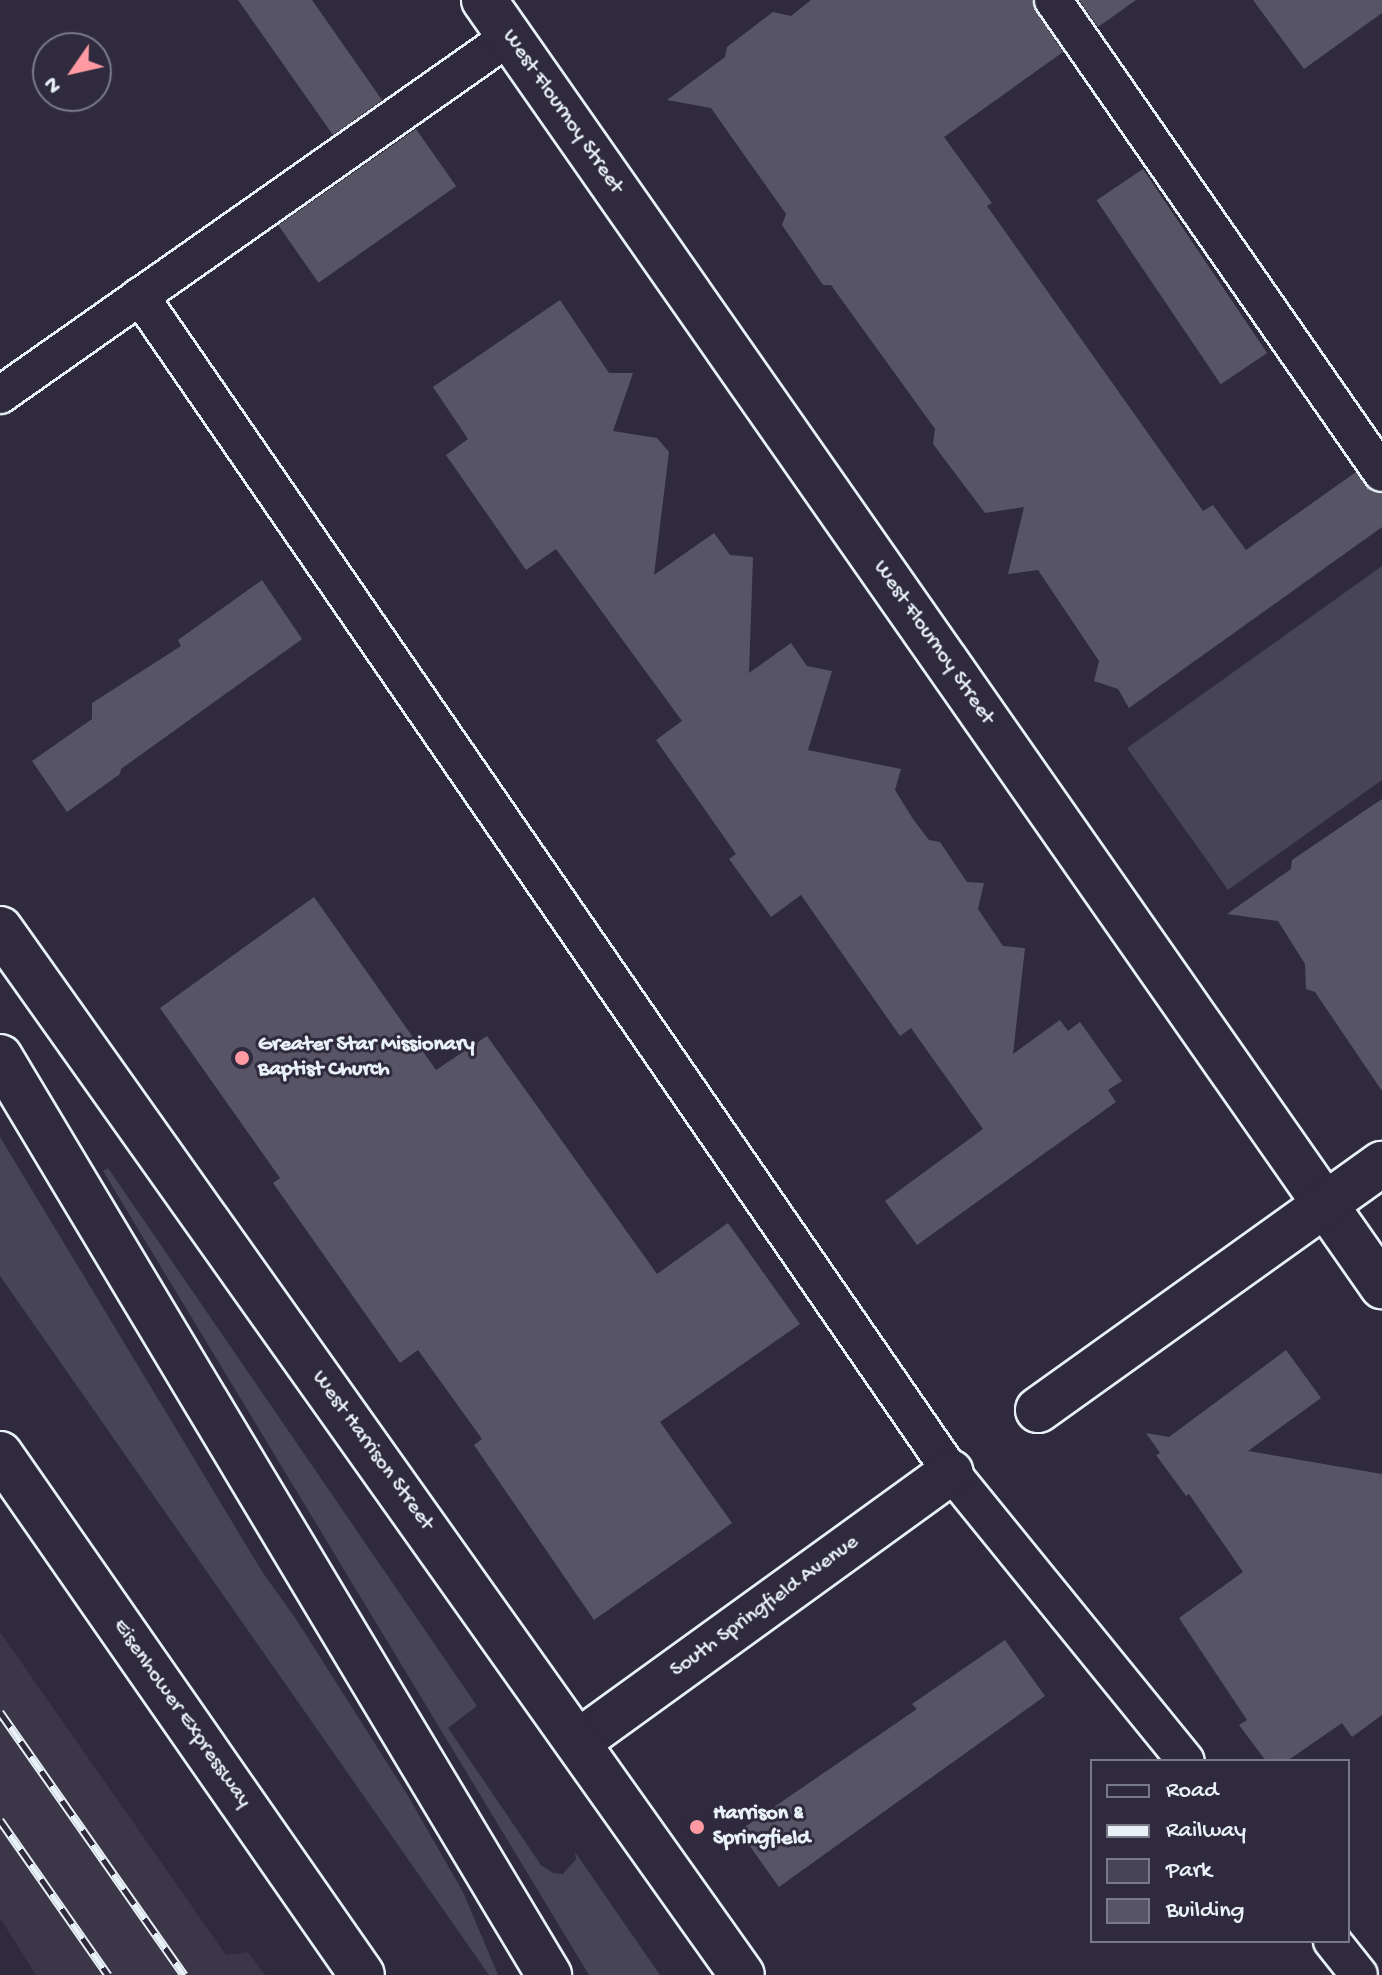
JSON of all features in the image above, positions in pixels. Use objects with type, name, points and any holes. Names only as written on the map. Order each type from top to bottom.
[{"type":"main road","name":"West Flournoy Street","points":[[498,12],[1382,1286]]},
{"type":"main road","name":"West Harrison Street","points":[[0,929],[742,1975]]},
{"type":"main road","points":[[0,1057],[549,1975]]},
{"type":"main road","points":[[1038,1410],[1382,1164]]},
{"type":"main road","name":"Eisenhower Expressway","points":[[0,1454],[362,1975]]},
{"type":"main road","name":"South Springfield Avenue","points":[[578,1742],[951,1472]]},
{"type":"lane","points":[[1053,0],[1382,473]]},
{"type":"lane","points":[[0,395],[140,296],[498,12]]},
{"type":"lane","points":[[140,296],[951,1472],[1184,1759]]},
{"type":"lane","points":[[1334,1943],[1359,1975]]},
{"type":"shaded area","points":[[0,1632],[226,1955],[248,1952],[265,1975],[36,1975],[0,1918]]},
{"type":"green space","points":[[1382,566],[1382,780],[1228,890],[1127,748]]},
{"type":"green space","points":[[0,1137],[263,1573],[296,1619],[408,1796],[463,1892],[498,1975],[489,1975],[0,1276]]},
{"type":"green space","points":[[108,1168],[477,1706],[448,1728],[541,1865],[553,1873],[563,1874],[576,1859],[575,1852],[660,1975],[589,1975],[103,1171]]},
{"type":"building","points":[[238,0],[312,0],[382,100],[333,135]]},
{"type":"building","points":[[811,0],[1032,0],[1036,12],[1063,52],[944,137],[992,203],[987,206],[1203,511],[1213,505],[1246,550],[1356,472],[1372,492],[1382,494],[1382,527],[1129,708],[1118,689],[1094,681],[1099,661],[1038,570],[1008,574],[1024,507],[985,513],[933,444],[935,429],[831,285],[823,285],[782,225],[786,214],[711,108],[667,100],[725,57],[727,47],[773,12],[791,16]]},
{"type":"building","points":[[1079,0],[1136,0],[1098,27]]},
{"type":"building","points":[[1253,0],[1382,0],[1382,13],[1304,69]]},
{"type":"building","points":[[416,129],[456,186],[319,283],[278,225]]},
{"type":"building","points":[[1143,169],[1267,353],[1221,384],[1097,200]]},
{"type":"building","points":[[560,300],[609,373],[633,373],[613,431],[657,438],[669,452],[654,575],[714,533],[730,555],[753,557],[749,673],[791,643],[807,666],[832,671],[808,750],[901,769],[895,790],[913,819],[929,840],[940,842],[967,882],[984,883],[978,909],[1003,946],[1025,948],[1013,1054],[1060,1020],[1068,1031],[1080,1022],[1122,1081],[1108,1090],[1116,1102],[917,1245],[885,1201],[983,1129],[911,1028],[900,1036],[801,895],[771,917],[729,859],[736,854],[656,740],[682,721],[556,549],[526,570],[446,455],[468,439],[433,387]]},
{"type":"building","points":[[262,580],[302,639],[121,769],[120,774],[67,812],[32,761],[92,719],[92,703],[181,646],[178,640]]},
{"type":"building","points":[[1382,799],[1382,1091],[1315,992],[1306,989],[1305,964],[1278,921],[1227,914],[1291,869],[1292,860]]},
{"type":"building","points":[[314,897],[436,1070],[487,1036],[657,1274],[728,1223],[800,1324],[660,1422],[732,1523],[594,1620],[474,1445],[482,1439],[418,1350],[400,1363],[273,1183],[280,1178],[160,1008]]},
{"type":"building","points":[[1286,1350],[1321,1398],[1248,1451],[1382,1474],[1382,1715],[1352,1737],[1342,1723],[1290,1759],[1264,1759],[1239,1725],[1247,1720],[1179,1618],[1243,1572],[1189,1494],[1186,1496],[1156,1455],[1160,1453],[1146,1433],[1169,1437]]},
{"type":"building","points":[[1005,1640],[1045,1696],[779,1887],[739,1831],[917,1709],[912,1704]]},
{"type":"railway","points":[[0,1712],[184,1975]]},
{"type":"railway","points":[[0,1820],[108,1975]]},
{"type":"place","name":"Greater Star Missionary Baptist Church","points":[[242,1058]]},
{"type":"place","name":"Harrison & Springfield","points":[[697,1827]]}]
